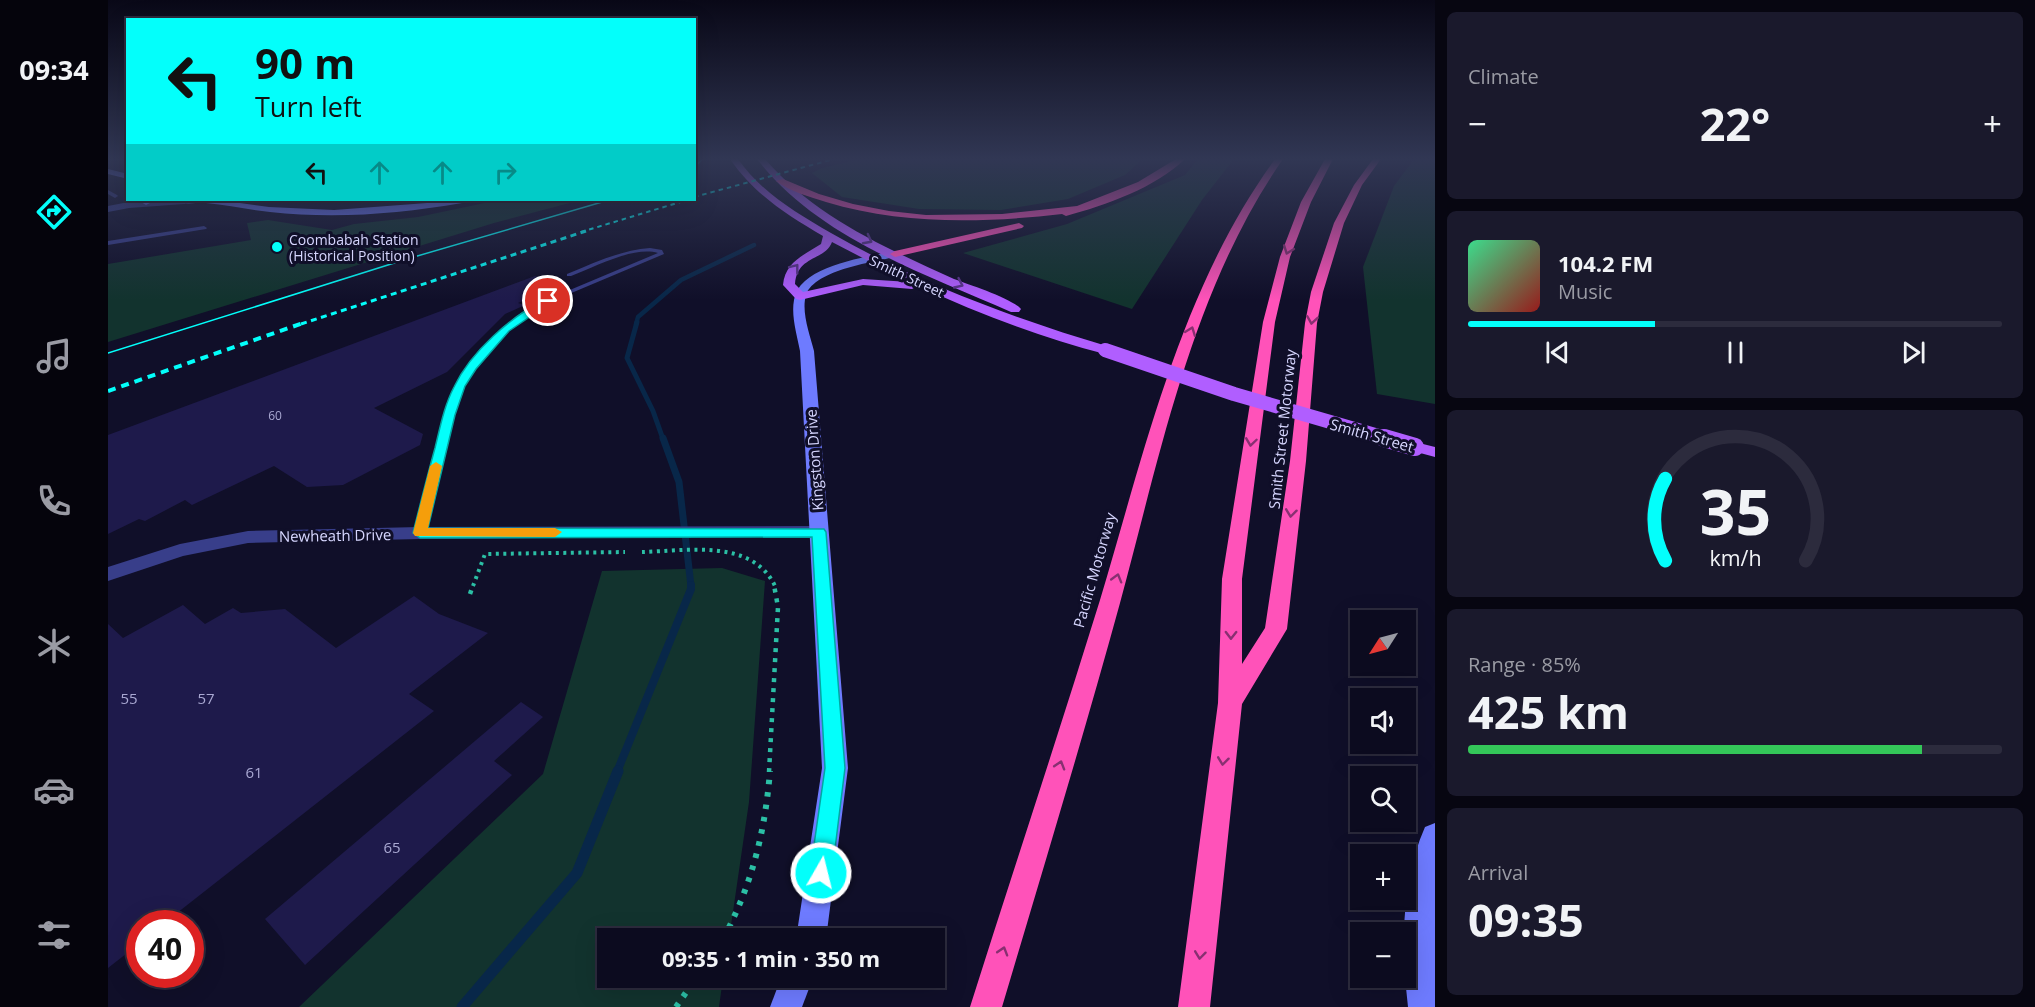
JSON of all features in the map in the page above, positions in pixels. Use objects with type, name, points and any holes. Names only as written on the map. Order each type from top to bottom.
[{"type":"highway","points":[[850,206],[901,216],[962,219],[1000,219],[1078,209]]},
{"type":"highway","points":[[901,257],[1086,206]]},
{"type":"highway","name":"Pacific Motorway","points":[[986,1007],[1103,625],[1179,362],[1209,284],[1248,206]]},
{"type":"highway","points":[[1194,1007],[1230,704],[1232,579],[1269,322],[1285,257],[1304,206]]},
{"type":"highway","name":"Smith Street Motorway","points":[[1230,704],[1276,629],[1298,461],[1311,323],[1327,256],[1348,206]]},
{"type":"main road","name":"Smith Street","points":[[783,206],[828,236],[877,262],[939,291],[1058,336],[1234,394],[1435,452]]},
{"type":"main road","name":"Smith Street","points":[[809,206],[901,257],[1072,332],[1105,350]]},
{"type":"main road","points":[[828,236],[826,245],[801,260],[791,271],[789,285],[800,296],[862,282],[901,284],[939,291]]},
{"type":"street","points":[[245,206],[272,210],[331,213],[419,206]]},
{"type":"street","points":[[292,206],[331,208],[385,206]]},
{"type":"street","points":[[800,296],[808,284],[819,277],[844,275],[877,262],[901,257]]},
{"type":"street","name":"Kingston Drive","points":[[800,296],[807,351],[835,768],[813,928]]},
{"type":"street","name":"Newheath Drive","points":[[108,574],[180,550],[248,537],[420,533],[819,532]]},
{"type":"street","points":[[1424,1007],[1418,975],[1421,892],[1435,836]]},
{"type":"street","points":[[786,1007],[793,988]]},
{"type":"lane","points":[[108,243],[204,228]]},
{"type":"lane","points":[[420,533],[449,415],[459,386],[472,367],[506,329],[528,312],[548,301],[661,254],[660,251],[655,250],[640,250],[569,275]]},
{"type":"path","points":[[470,594],[485,554],[734,552],[759,564],[767,573],[774,584],[778,607],[771,755],[761,835],[735,922],[731,928]]},
{"type":"path","points":[[676,1007],[689,988]]},
{"type":"green space","points":[[470,206],[558,206],[494,223],[108,342],[108,264],[251,240],[247,223],[268,220],[332,230],[354,224],[418,217]]},
{"type":"green space","points":[[900,206],[1025,206],[1001,210],[919,209]]},
{"type":"green space","points":[[1110,206],[1198,206],[1132,309],[963,253],[1067,224]]},
{"type":"green space","points":[[1386,206],[1435,206],[1435,404],[1377,394],[1363,267]]},
{"type":"green space","points":[[722,568],[765,581],[749,802],[731,928],[597,928],[597,988],[722,988],[719,1007],[299,1007],[543,774],[602,571]]},
{"type":"building","points":[[535,276],[561,285],[518,303],[525,305],[505,314],[447,372],[374,408],[423,434],[420,445],[343,485],[307,487],[274,466],[192,505],[185,500],[145,521],[139,519],[108,534],[108,435]]},
{"type":"building","points":[[414,596],[439,614],[488,633],[409,694],[434,711],[181,910],[126,910],[126,954],[108,968],[108,624],[123,638],[183,605],[205,624],[233,608],[241,613],[285,609],[336,648]]},
{"type":"building","points":[[521,702],[543,717],[494,761],[512,775],[305,965],[265,919]]},
{"type":"waterway","points":[[636,324],[638,317],[681,280],[754,245]]},
{"type":"waterway","points":[[637,322],[627,358],[653,411],[663,439]]},
{"type":"waterway","points":[[663,438],[679,482],[691,586]]},
{"type":"waterway","points":[[617,772],[691,586]]},
{"type":"waterway","points":[[462,1007],[577,873],[618,771]]},
{"type":"tram line","points":[[108,353],[407,259],[588,206]]},
{"type":"railway","points":[[581,232],[667,206]]},
{"type":"railway","points":[[301,324],[586,231]]},
{"type":"railway","points":[[108,391],[306,322]]},
{"type":"slow traffic","points":[[436,466],[420,533],[555,532]]},
{"type":"place","name":"Coombabah Station (Historical Position)","points":[[277,247]]},
{"type":"route","points":[[548,301],[528,312],[506,329],[472,367],[459,386],[449,415],[420,533],[819,532],[835,768],[821,873]]}]
